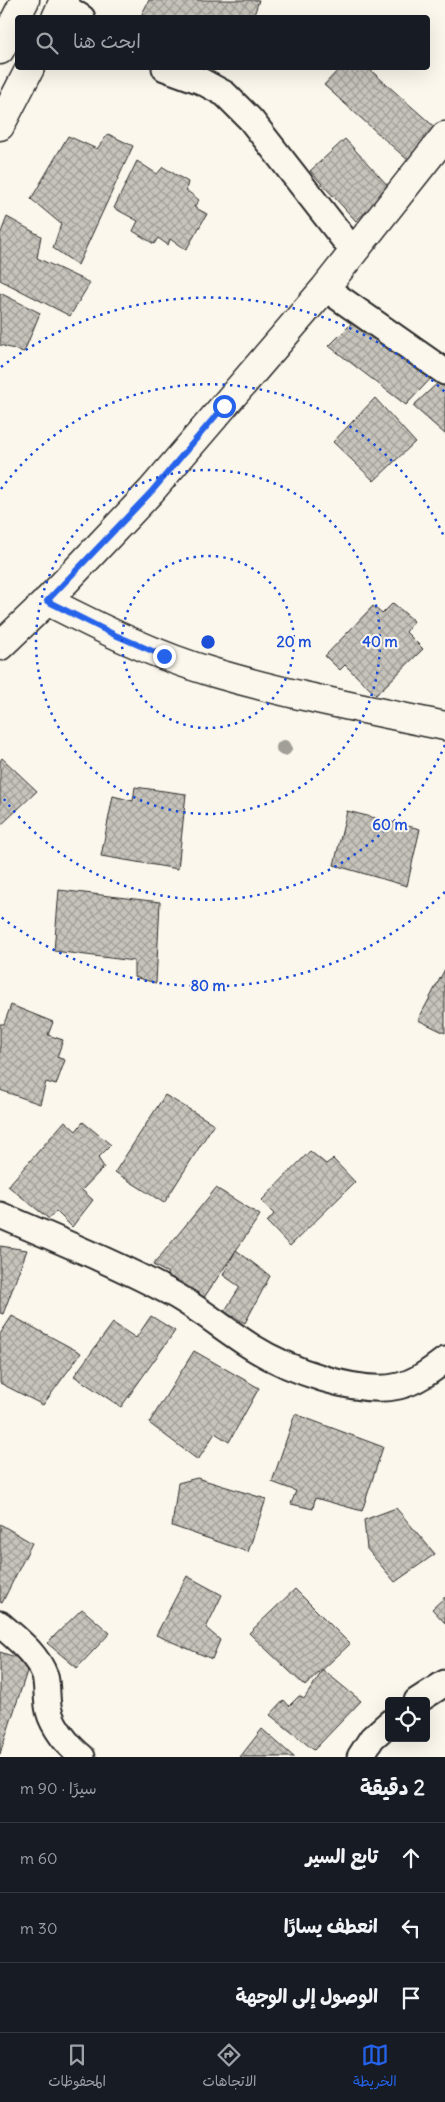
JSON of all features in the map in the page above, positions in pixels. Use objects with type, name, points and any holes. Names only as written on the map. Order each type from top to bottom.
[{"type":"main road","points":[[18,15],[25,0]]},
{"type":"main road","points":[[0,50],[15,20]]},
{"type":"main road","points":[[0,126],[29,70]]},
{"type":"main road","points":[[0,646],[47,601],[152,491],[325,288],[445,136]]},
{"type":"main road","points":[[47,601],[123,639],[215,673],[445,726]]},
{"type":"street","points":[[171,70],[201,81],[225,94],[251,120],[354,252]]},
{"type":"street","points":[[325,288],[445,372]]},
{"type":"street","points":[[0,1215],[120,1267],[175,1296],[254,1348],[326,1380],[371,1389],[400,1386],[431,1371],[445,1360]]},
{"type":"street","points":[[0,1624],[35,1657],[45,1677],[49,1712],[63,1736],[75,1752],[82,1757]]},
{"type":"street","points":[[423,1697],[445,1683]]},
{"type":"street","points":[[360,1757],[372,1738],[385,1727]]},
{"type":"building","points":[[149,0],[259,0],[254,15],[142,15]]},
{"type":"building","points":[[338,70],[370,70],[438,130],[410,162],[324,85]]},
{"type":"building","points":[[108,134],[133,146],[78,265],[53,248],[61,224],[31,199],[68,136],[97,149]]},
{"type":"building","points":[[345,139],[391,189],[356,221],[310,171]]},
{"type":"building","points":[[137,161],[157,174],[163,167],[188,182],[186,190],[199,200],[194,207],[207,214],[186,250],[170,239],[168,245],[158,238],[154,244],[133,231],[138,221],[114,208]]},
{"type":"building","points":[[7,217],[41,236],[37,258],[90,283],[70,316],[0,280],[0,235]]},
{"type":"building","points":[[0,293],[40,313],[24,352],[0,345]]},
{"type":"building","points":[[355,320],[434,375],[406,405],[329,346]]},
{"type":"building","points":[[443,378],[445,379],[445,434],[413,406]]},
{"type":"building","points":[[375,398],[415,442],[374,481],[333,442]]},
{"type":"building","points":[[393,603],[414,621],[406,632],[423,649],[376,695],[345,665],[340,670],[325,656],[373,606],[382,614]]},
{"type":"building","points":[[2,758],[37,791],[0,826],[0,761]]},
{"type":"building","points":[[135,787],[186,794],[178,869],[101,856],[113,796],[133,801]]},
{"type":"building","points":[[347,811],[420,829],[407,886],[334,865]]},
{"type":"building","points":[[59,890],[160,902],[156,983],[134,977],[134,961],[54,951]]},
{"type":"building","points":[[445,969],[445,1033],[418,1020]]},
{"type":"building","points":[[11,1005],[53,1022],[48,1035],[63,1040],[57,1057],[65,1060],[56,1085],[46,1082],[40,1104],[0,1090],[0,1024],[4,1024]]},
{"type":"building","points":[[165,1095],[214,1124],[164,1203],[115,1172]]},
{"type":"building","points":[[65,1121],[76,1131],[83,1122],[111,1145],[98,1158],[104,1167],[82,1190],[93,1200],[72,1227],[56,1211],[49,1219],[8,1186]]},
{"type":"building","points":[[310,1151],[326,1164],[333,1159],[355,1182],[290,1246],[267,1222],[274,1214],[261,1201]]},
{"type":"building","points":[[216,1188],[260,1215],[199,1305],[162,1280],[168,1273],[153,1265]]},
{"type":"building","points":[[0,1246],[27,1250],[3,1314],[0,1313]]},
{"type":"building","points":[[236,1250],[270,1276],[245,1323],[224,1312],[240,1287],[223,1275]]},
{"type":"building","points":[[12,1316],[81,1353],[43,1405],[0,1383],[0,1334]]},
{"type":"building","points":[[151,1316],[175,1331],[121,1407],[74,1376],[113,1323],[136,1338]]},
{"type":"building","points":[[194,1351],[259,1388],[229,1442],[215,1433],[198,1460],[149,1423]]},
{"type":"building","points":[[295,1414],[383,1447],[362,1511],[315,1498],[313,1509],[291,1504],[296,1491],[272,1482]]},
{"type":"building","points":[[197,1478],[266,1499],[248,1552],[172,1526],[178,1483]]},
{"type":"building","points":[[396,1508],[435,1554],[395,1582],[367,1549],[364,1520]]},
{"type":"building","points":[[0,1524],[32,1543],[2,1603],[0,1602]]},
{"type":"building","points":[[187,1576],[222,1595],[206,1628],[220,1640],[212,1659],[156,1635]]},
{"type":"building","points":[[295,1589],[350,1644],[305,1686],[249,1633]]},
{"type":"building","points":[[445,1597],[445,1623],[432,1609]]},
{"type":"building","points":[[82,1609],[110,1633],[77,1668],[47,1643]]},
{"type":"building","points":[[0,1652],[30,1662],[0,1754]]},
{"type":"building","points":[[323,1670],[361,1701],[314,1750],[270,1715],[284,1700],[289,1706],[299,1696],[304,1699]]},
{"type":"building","points":[[262,1729],[294,1757],[240,1757]]},
{"type":"route","points":[[164,656],[115,635],[47,601],[152,491],[224,406]]}]
